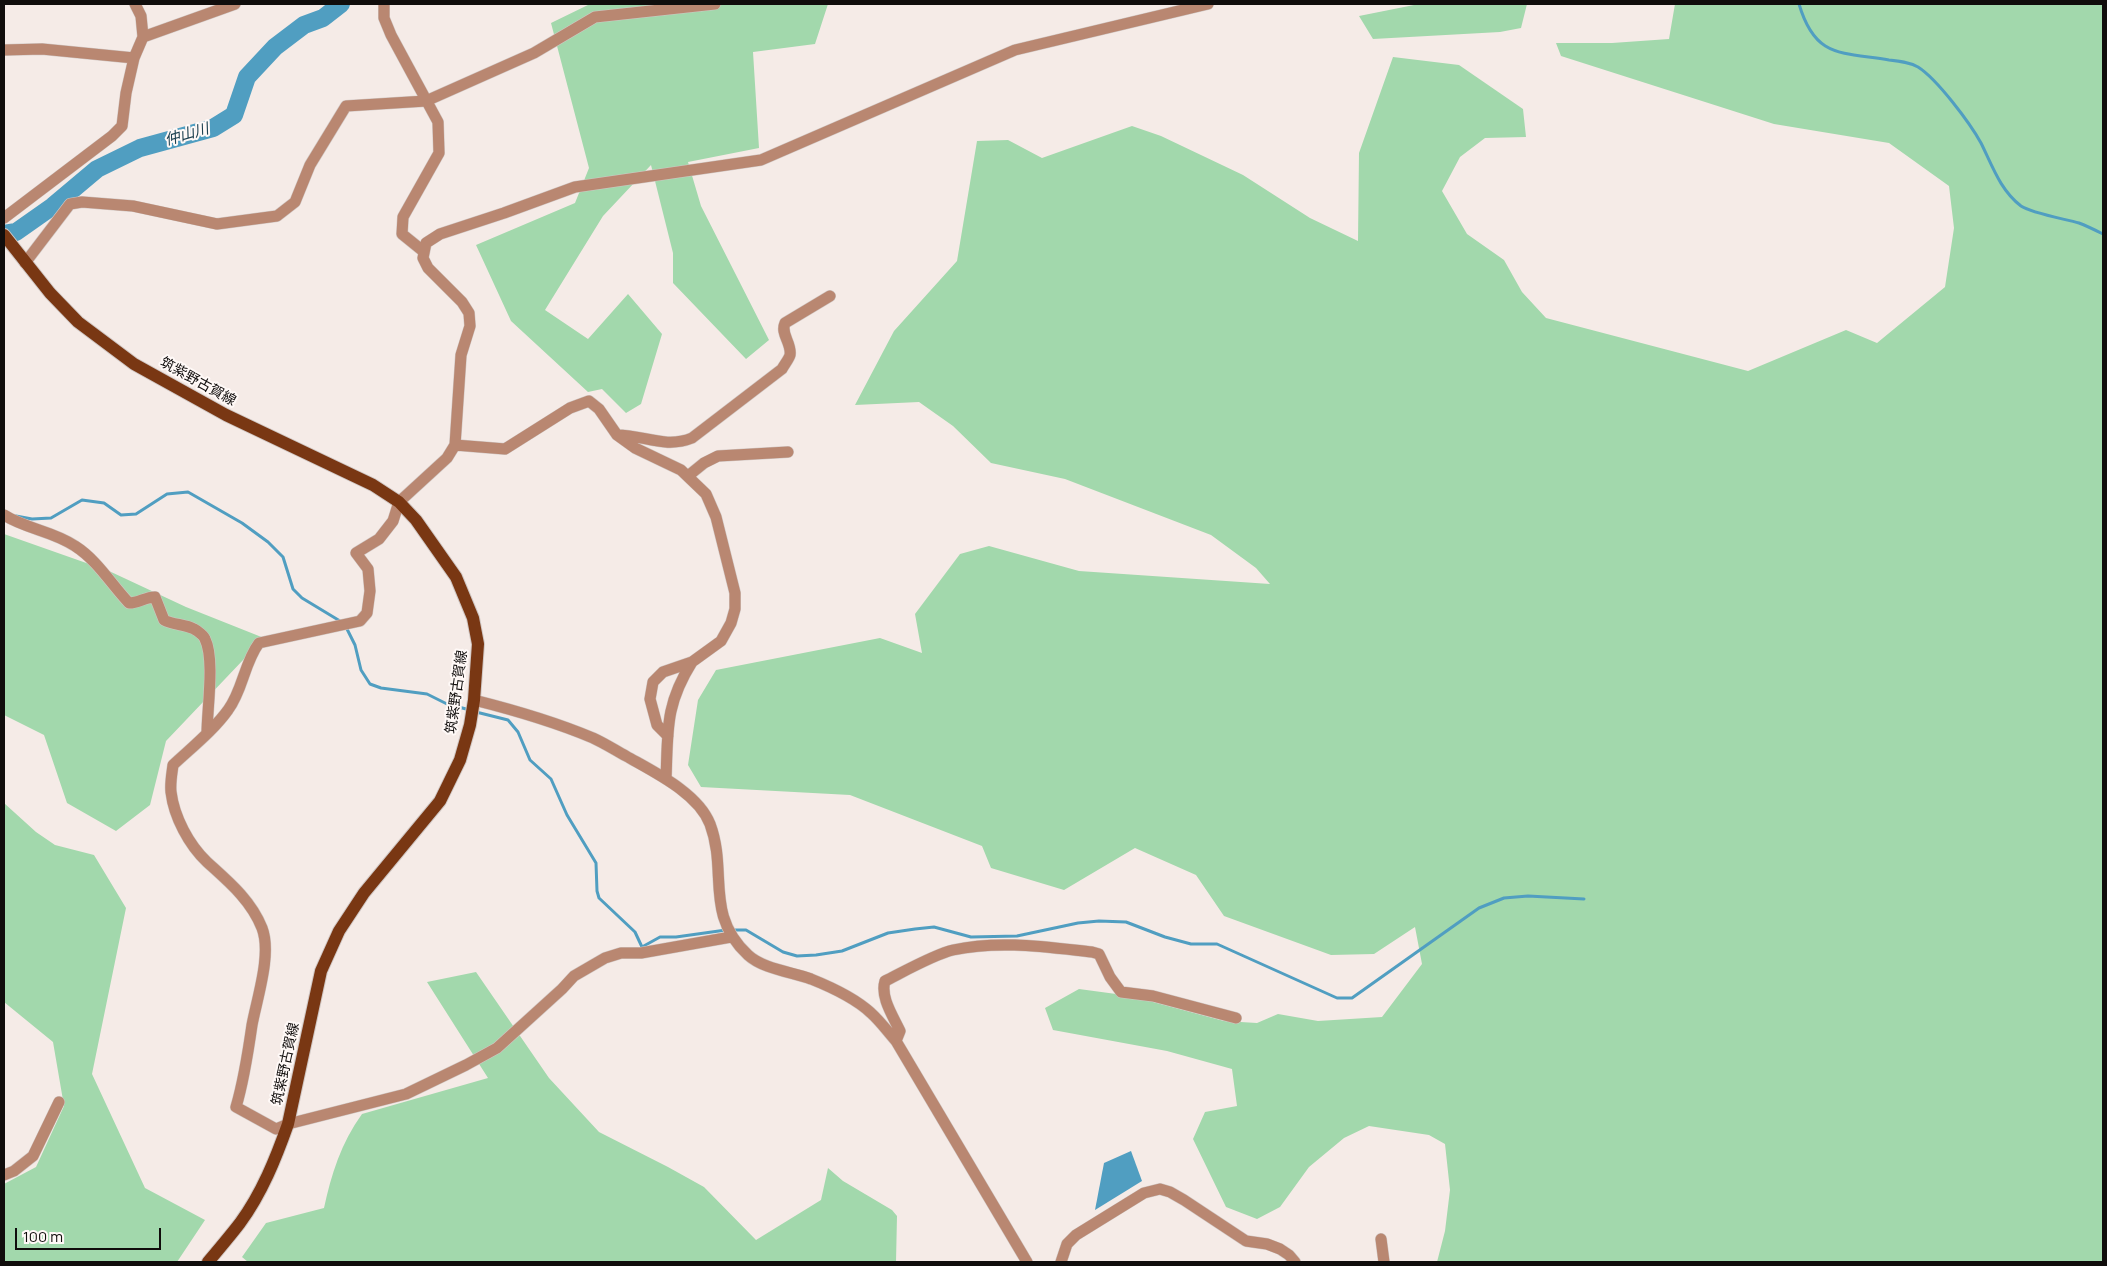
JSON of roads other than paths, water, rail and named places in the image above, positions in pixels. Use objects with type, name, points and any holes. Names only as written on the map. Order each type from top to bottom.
[{"type":"main road","name":"筑紫野古賀線","points":[[4,235],[50,293],[78,322],[134,364],[226,415],[373,485],[398,502],[416,520],[456,577],[473,618],[478,644],[474,700],[470,725],[460,760],[440,800],[364,893],[338,930],[321,971],[288,1124],[265,1180],[241,1222],[208,1262]]},
{"type":"street","points":[[4,218],[112,136],[122,126],[126,93],[134,58],[143,37],[141,16],[136,4]]},
{"type":"street","points":[[143,37],[235,4]]},
{"type":"street","points":[[384,4],[384,18],[391,35],[438,122],[439,153],[403,217],[402,234],[423,251]]},
{"type":"street","points":[[22,259],[70,204],[82,202],[133,206],[217,224],[278,216],[295,202],[310,165],[346,106],[426,101],[534,53],[595,16],[715,4]]},
{"type":"street","points":[[731,937],[641,953],[621,953],[605,958],[574,976],[497,1048],[406,1094],[288,1124],[276,1129],[236,1107],[243,1084],[252,1026],[265,970],[264,938],[262,928],[241,893],[206,861],[186,836],[171,792],[173,765],[207,734],[228,710],[242,681],[252,652],[259,643],[360,621],[364,617],[367,613],[370,591],[368,569],[356,553],[379,539],[393,521],[398,502],[446,458],[455,445],[461,355],[470,326],[469,313],[462,302],[428,268],[422,258],[426,243],[440,234],[574,187],[762,160],[1016,50],[1208,4]]},
{"type":"street","points":[[4,50],[42,49],[134,58]]},
{"type":"street","points":[[617,435],[635,435],[660,443],[679,443],[692,438],[782,369],[790,356],[790,347],[784,331],[785,323],[830,296]]},
{"type":"street","points":[[455,445],[505,449],[570,408],[589,401],[600,408],[617,435],[635,448],[681,470],[706,494],[712,504],[735,594],[735,609],[726,633],[720,641],[692,662],[662,672],[653,682],[650,699],[657,725],[668,736]]},
{"type":"street","points":[[688,476],[704,462],[718,456],[788,452]]},
{"type":"street","points":[[4,515],[19,524],[61,538],[76,546],[97,564],[129,603],[138,603],[148,597],[154,597],[164,620],[173,625],[193,628],[205,637],[208,648],[210,683],[207,734]]},
{"type":"street","points":[[666,779],[669,713],[676,690],[692,662]]},
{"type":"street","points":[[474,700],[517,711],[594,738],[666,779],[698,804],[710,824],[717,853],[720,909],[731,937],[749,957],[773,968],[812,980],[850,999],[870,1012],[896,1041],[1027,1262]]},
{"type":"street","points":[[896,1041],[900,1031],[888,1005],[883,987],[886,981],[951,950],[995,945],[1018,944],[1099,954],[1110,977],[1121,992],[1152,996],[1236,1018]]},
{"type":"street","points":[[4,1175],[33,1156],[59,1102]]},
{"type":"street","points":[[1061,1262],[1067,1244],[1076,1235],[1144,1193],[1160,1189],[1184,1200],[1246,1241],[1267,1244],[1289,1255],[1295,1262]]},
{"type":"street","points":[[1381,1239],[1384,1262]]},
{"type":"water","points":[[1131,1151],[1142,1181],[1095,1210],[1104,1163]]},
{"type":"waterway","name":"仲山川","points":[[4,234],[16,232],[53,206],[97,169],[140,148],[213,128],[234,115],[247,77],[275,47],[304,25],[323,18],[341,4]]},
{"type":"waterway","points":[[1799,4],[1805,22],[1813,34],[1832,49],[1843,53],[1908,63],[1926,73],[1969,124],[1981,143],[2002,185],[2021,206],[2079,223],[2103,234]]},
{"type":"waterway","points":[[16,516],[32,519],[51,518],[82,500],[104,503],[121,515],[136,514],[167,494],[188,492],[242,523],[268,542],[283,557],[293,589],[302,598],[340,621]]},
{"type":"waterway","points":[[346,627],[355,645],[361,670],[370,684],[381,688],[427,694],[447,704],[470,710]]},
{"type":"waterway","points":[[476,712],[508,720],[518,732],[530,760],[551,779],[567,815],[596,863],[599,898],[635,932],[642,947],[660,937],[676,937],[726,930]]},
{"type":"waterway","points":[[732,930],[746,930],[783,952],[797,956],[842,951],[888,933],[934,927],[971,937],[1017,936],[1078,923],[1099,921],[1126,922],[1165,937],[1191,944],[1217,944],[1337,998],[1352,998],[1479,908],[1504,898],[1528,896],[1584,899]]}]
